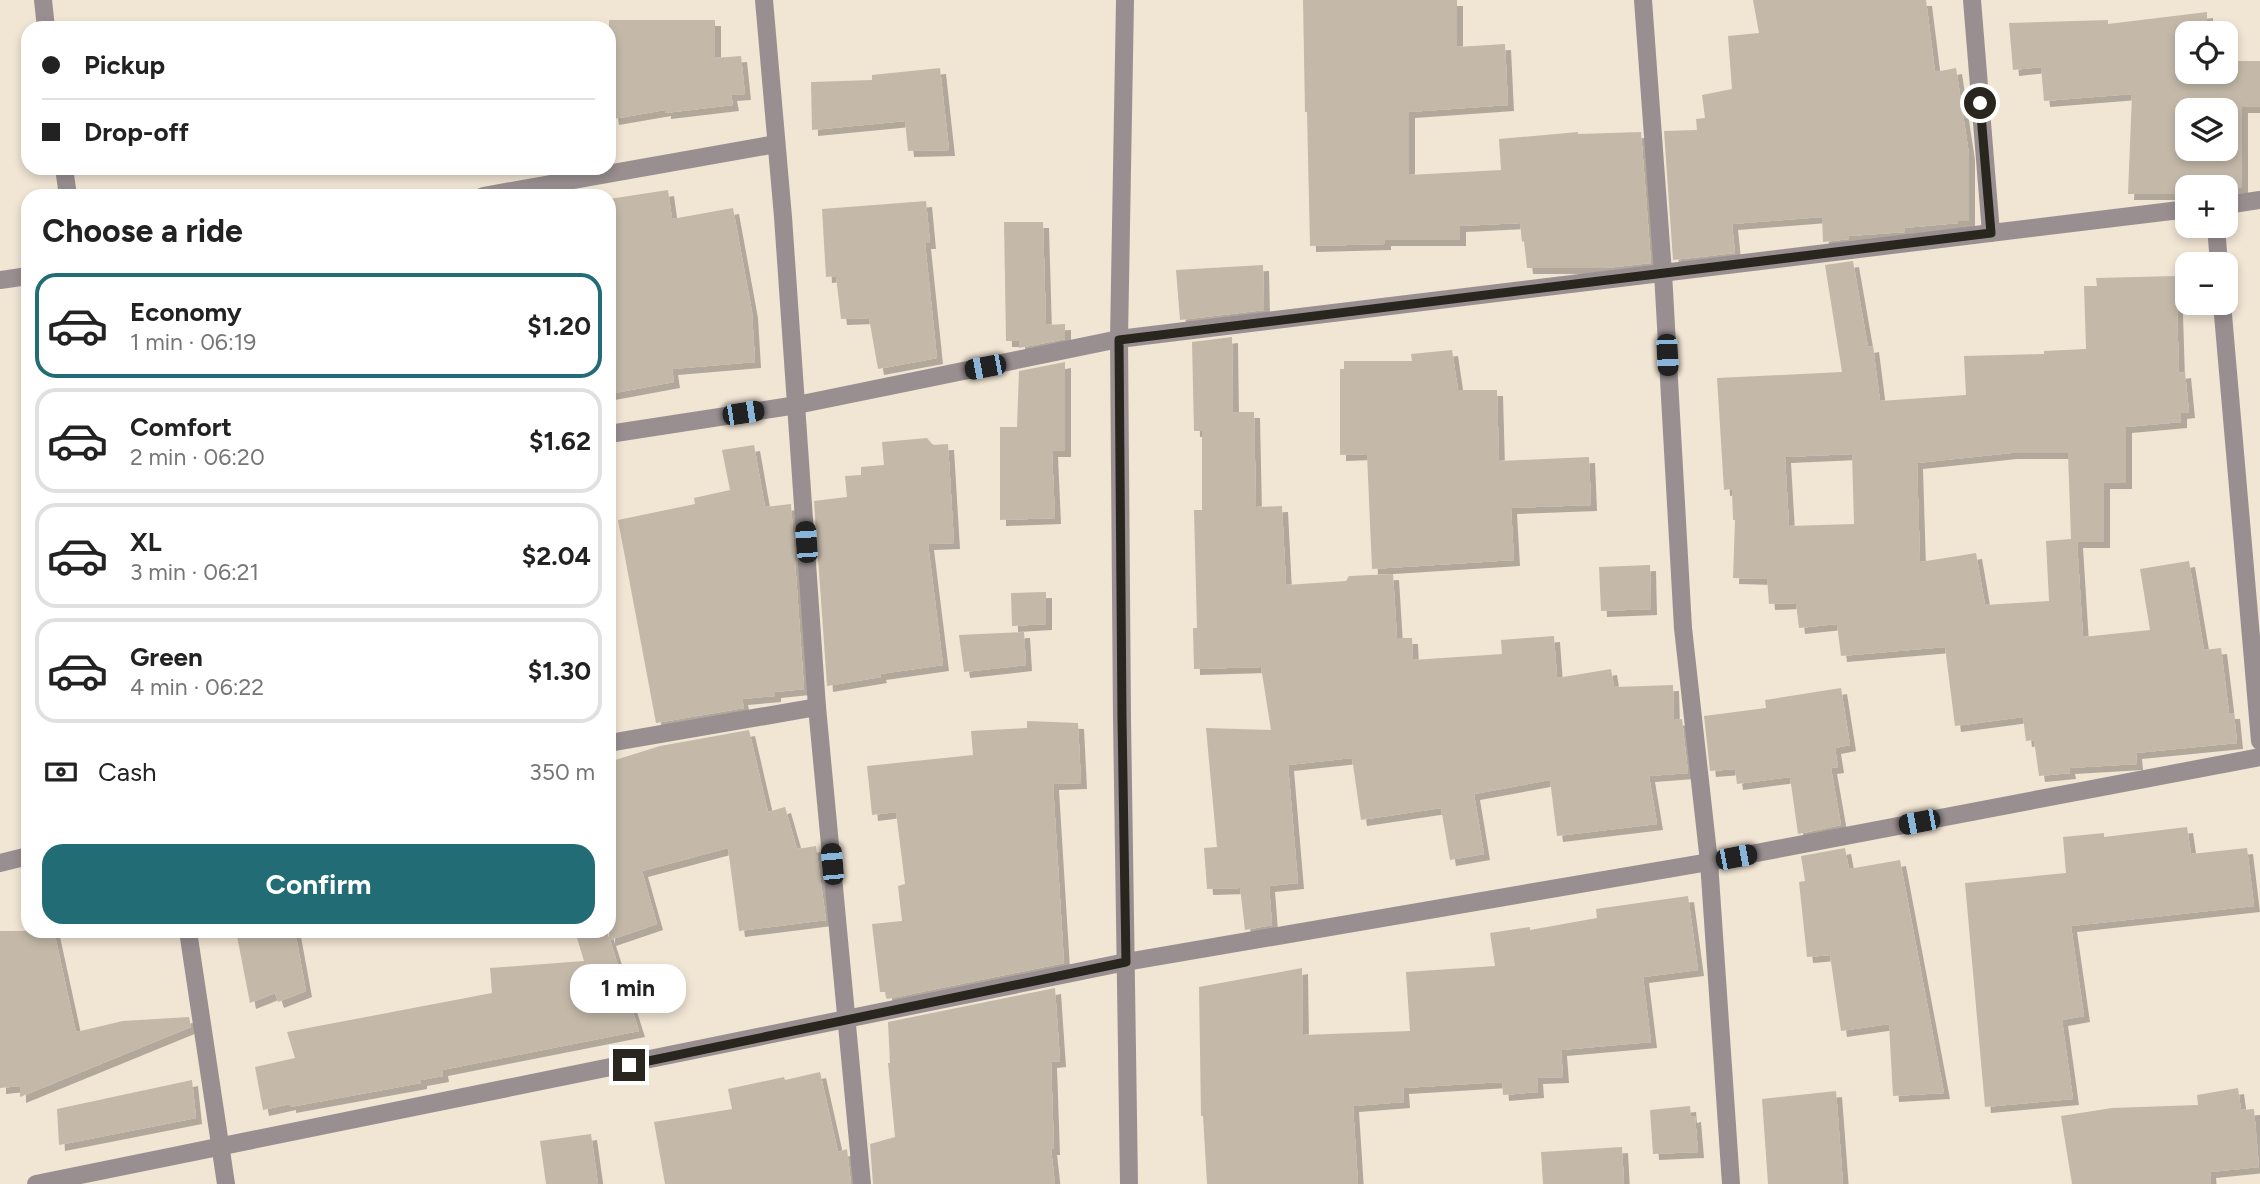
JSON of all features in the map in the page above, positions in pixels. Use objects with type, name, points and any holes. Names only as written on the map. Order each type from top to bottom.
[{"type":"street","points":[[43,0],[45,21]]},
{"type":"street","points":[[764,0],[783,217],[817,708],[862,1184]]},
{"type":"street","points":[[1125,0],[1119,340],[1129,1184]]},
{"type":"street","points":[[1643,0],[1663,273],[1683,628],[1709,862],[1731,1184]]},
{"type":"street","points":[[1972,0],[1991,233]]},
{"type":"street","points":[[616,172],[776,144]]},
{"type":"street","points":[[522,189],[601,175]]},
{"type":"street","points":[[2238,203],[2260,200]]},
{"type":"street","points":[[616,433],[797,405],[1119,340],[2175,211]]},
{"type":"street","points":[[0,280],[21,276]]},
{"type":"street","points":[[2223,315],[2260,741]]},
{"type":"street","points":[[616,742],[817,708]]},
{"type":"street","points":[[36,1184],[1126,962],[1709,862],[2260,757]]},
{"type":"street","points":[[0,863],[21,858]]},
{"type":"street","points":[[189,938],[226,1184]]},
{"type":"building","points":[[1303,0],[1457,0],[1457,47],[1505,44],[1508,105],[1409,112],[1409,175],[1501,170],[1499,139],[1578,132],[1641,132],[1651,263],[1606,268],[1527,268],[1520,223],[1460,226],[1460,240],[1385,240],[1385,244],[1310,246]]},
{"type":"building","points":[[1753,0],[1926,0],[1935,72],[1956,68],[1969,154],[1969,221],[1904,228],[1905,232],[1849,236],[1849,239],[1823,242],[1822,217],[1732,224],[1735,253],[1673,260],[1664,131],[1697,130],[1696,119],[1705,118],[1702,95],[1732,89],[1728,36],[1759,33]]},
{"type":"building","points":[[2207,12],[2207,21],[2175,21],[2175,84],[2238,84],[2238,61],[2260,61],[2260,107],[2242,107],[2242,188],[2238,188],[2238,175],[2175,175],[2175,194],[2128,194],[2132,94],[2044,101],[2041,67],[2013,70],[2009,23],[2108,20],[2108,24]]},
{"type":"building","points":[[715,20],[715,58],[741,56],[745,94],[731,95],[733,105],[665,113],[665,110],[616,118],[616,21],[609,21]]},
{"type":"building","points":[[940,68],[949,150],[908,151],[905,121],[812,130],[811,82],[872,80],[872,75]]},
{"type":"building","points":[[668,190],[672,219],[733,208],[752,312],[755,362],[672,369],[674,382],[616,393],[616,198]]},
{"type":"building","points":[[926,201],[930,243],[925,243],[937,358],[878,369],[869,318],[841,319],[836,276],[826,277],[822,209]]},
{"type":"building","points":[[1004,222],[1043,222],[1046,325],[1065,324],[1065,339],[1019,348],[1019,341],[1006,341]]},
{"type":"building","points":[[1853,261],[1868,347],[1873,346],[1880,401],[1966,395],[1964,356],[2044,354],[2044,351],[2086,349],[2084,286],[2097,286],[2096,278],[2175,276],[2179,373],[2185,372],[2189,412],[2181,413],[2181,422],[2126,427],[2126,483],[2104,483],[2104,542],[2077,542],[2083,637],[2150,630],[2140,569],[2189,561],[2204,650],[2221,648],[2229,713],[2234,713],[2237,743],[2136,753],[2137,764],[2069,768],[2070,773],[2039,776],[2034,740],[2026,741],[2023,717],[1955,726],[1945,647],[1841,656],[1837,624],[1799,628],[1796,603],[1769,604],[1767,579],[1733,578],[1735,520],[1732,489],[1724,490],[1717,378],[1842,372],[1825,265]],"holes":[[[2011,453],[2068,453],[2071,539],[2046,541],[2049,601],[1985,605],[1976,553],[1920,562],[1917,463]],[[1852,454],[1854,524],[1789,526],[1785,457]]]},
{"type":"building","points":[[1263,265],[1264,310],[1180,320],[1176,270]]},
{"type":"building","points":[[1232,337],[1233,412],[1254,412],[1256,507],[1282,506],[1286,585],[1346,581],[1349,576],[1393,574],[1397,638],[1412,638],[1413,660],[1502,654],[1501,640],[1554,636],[1557,678],[1611,669],[1614,687],[1673,685],[1674,720],[1682,719],[1688,773],[1649,776],[1657,824],[1557,836],[1550,780],[1474,794],[1484,854],[1450,860],[1441,808],[1361,820],[1352,758],[1288,765],[1298,883],[1269,886],[1272,925],[1245,930],[1240,888],[1207,889],[1204,848],[1217,847],[1206,728],[1271,730],[1261,667],[1194,669],[1193,628],[1197,628],[1194,510],[1202,510],[1202,431],[1194,431],[1192,342]]},
{"type":"building","points":[[1452,350],[1458,390],[1497,390],[1499,461],[1589,457],[1591,505],[1511,508],[1514,560],[1372,569],[1367,454],[1340,455],[1340,369],[1344,369],[1344,361],[1412,361],[1411,354]]},
{"type":"building","points":[[1065,362],[1065,451],[1052,451],[1055,518],[1000,520],[1000,427],[1017,427],[1019,371]]},
{"type":"building","points":[[927,438],[933,445],[948,444],[954,543],[928,544],[943,665],[880,674],[881,677],[827,686],[814,501],[847,497],[845,476],[861,475],[861,467],[884,465],[882,442]]},
{"type":"building","points":[[754,445],[765,507],[791,504],[804,689],[775,692],[775,696],[742,699],[744,708],[656,723],[618,520],[695,504],[694,498],[730,490],[722,450]]},
{"type":"building","points":[[1650,565],[1651,609],[1601,611],[1599,567]]},
{"type":"building","points":[[1046,592],[1046,624],[1012,626],[1011,593]]},
{"type":"building","points":[[1024,632],[1026,665],[964,672],[959,635]]},
{"type":"building","points":[[1841,688],[1850,745],[1835,748],[1838,767],[1831,768],[1841,825],[1798,834],[1790,777],[1737,784],[1735,769],[1710,771],[1704,716],[1766,708],[1765,700]]},
{"type":"building","points":[[1027,721],[1078,723],[1081,783],[1053,784],[1064,963],[887,999],[886,992],[880,992],[872,924],[902,921],[898,886],[905,884],[896,812],[872,815],[867,766],[973,755],[971,731],[1027,728]]},
{"type":"building","points":[[749,730],[768,812],[785,807],[797,849],[816,846],[826,920],[739,931],[728,848],[642,871],[657,924],[616,938],[616,760],[660,746]]},
{"type":"building","points":[[2187,827],[2191,854],[2247,848],[2254,906],[2071,926],[2084,1016],[2062,1020],[2073,1099],[1985,1107],[1965,883],[2066,873],[2063,837],[2104,833],[2104,837]]},
{"type":"building","points":[[1845,848],[1849,869],[1900,860],[1944,1093],[1893,1096],[1889,1024],[1841,1031],[1830,955],[1807,957],[1799,882],[1805,881],[1801,856]]},
{"type":"building","points":[[1688,896],[1698,970],[1643,977],[1651,1042],[1561,1050],[1563,1077],[1537,1078],[1538,1092],[1503,1095],[1502,1082],[1403,1088],[1404,1102],[1353,1106],[1358,1184],[1207,1184],[1201,1116],[1199,987],[1302,968],[1303,1035],[1410,1031],[1406,972],[1495,966],[1490,933],[1530,927],[1530,930],[1597,918],[1596,909]]},
{"type":"building","points":[[0,931],[21,931],[21,938],[56,938],[76,1032],[123,1021],[189,1017],[191,1027],[20,1097],[20,1086],[0,1088]]},
{"type":"building","points":[[237,938],[296,938],[306,991],[278,1002],[275,993],[250,1003]]},
{"type":"building","points":[[577,938],[616,938],[610,940],[639,1031],[442,1070],[443,1076],[421,1080],[421,1083],[263,1110],[255,1067],[295,1058],[287,1032],[492,993],[490,968],[584,961]]},
{"type":"building","points":[[1055,988],[1060,1061],[1051,1062],[1054,1149],[1051,1149],[1055,1184],[873,1184],[870,1144],[895,1137],[888,1063],[888,1022]]},
{"type":"building","points":[[820,1072],[838,1152],[847,1149],[851,1184],[665,1184],[654,1122],[732,1109],[728,1089]]},
{"type":"building","points":[[192,1080],[196,1118],[59,1145],[57,1109]]},
{"type":"building","points":[[2238,1088],[2241,1110],[2254,1109],[2259,1167],[2210,1172],[2211,1184],[2072,1184],[2061,1116],[2112,1108],[2198,1105],[2197,1095]]},
{"type":"building","points":[[1836,1091],[1843,1184],[1768,1184],[1762,1099]]},
{"type":"building","points":[[1690,1106],[1691,1117],[1695,1116],[1698,1152],[1653,1154],[1650,1110]]},
{"type":"building","points":[[591,1134],[598,1184],[546,1184],[540,1141]]},
{"type":"building","points":[[1622,1147],[1624,1184],[1543,1184],[1541,1152]]},
{"type":"route","points":[[629,1065],[1126,962],[1119,340],[1991,233],[1980,103]]}]
